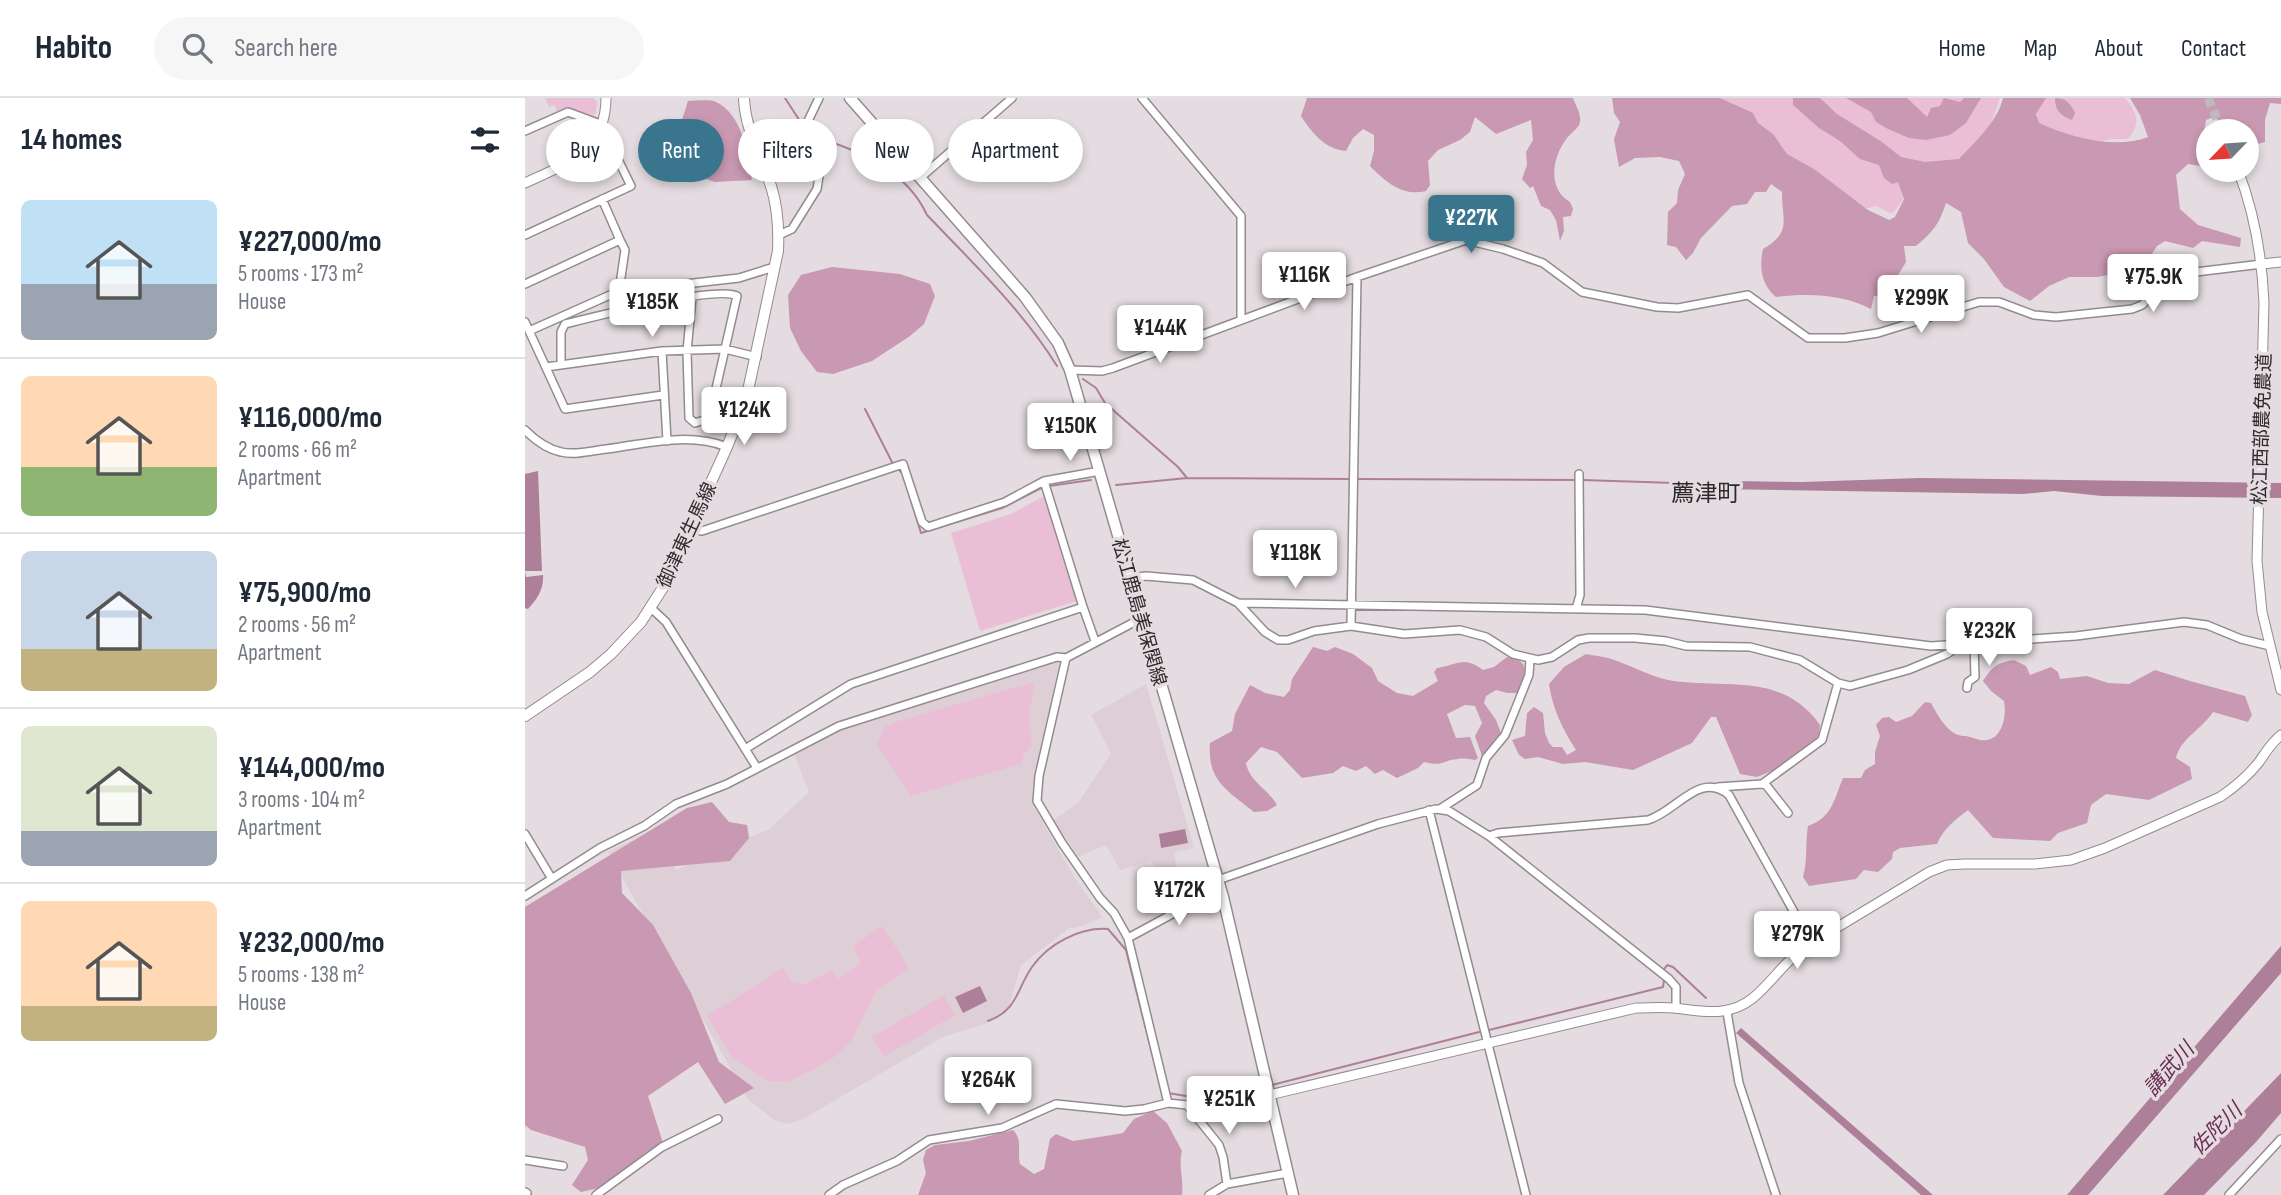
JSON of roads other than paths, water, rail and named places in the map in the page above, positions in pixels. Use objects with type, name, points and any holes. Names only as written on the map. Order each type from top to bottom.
[{"type":"main road","name":"御津東生馬線","points":[[525,716],[590,672],[641,622],[664,586],[746,400],[757,357],[779,234],[778,210],[748,127],[744,98]]},
{"type":"main road","name":"松江鹿島美保関線","points":[[850,98],[868,119]]},
{"type":"main road","name":"松江鹿島美保関線","points":[[924,182],[1025,297],[1058,343],[1070,370],[1223,897],[1293,1195]]},
{"type":"street","points":[[603,119],[606,98]]},
{"type":"street","points":[[779,234],[792,229],[817,189],[819,176],[808,121],[819,98]]},
{"type":"street","points":[[934,166],[1012,98]]},
{"type":"street","points":[[1142,98],[1241,216],[1241,320]]},
{"type":"street","points":[[552,119],[568,112],[588,119]]},
{"type":"street","points":[[525,131],[546,122]]},
{"type":"street","points":[[525,235],[631,186],[624,172]]},
{"type":"street","points":[[525,183],[546,173]]},
{"type":"street","name":"松江西部農免農道","points":[[2242,182],[2252,209],[2262,264],[2264,303],[2258,585],[2281,690]]},
{"type":"street","points":[[529,331],[619,290],[625,250],[602,199]]},
{"type":"street","points":[[525,284],[620,240]]},
{"type":"street","points":[[1070,370],[1102,371],[1113,368],[1357,277],[1470,240],[1543,263],[1581,292],[1657,307],[1678,308],[1748,295],[1808,338],[1846,338],[1899,327],[1979,302],[1999,302],[2034,315],[2056,317],[2131,309],[2142,305],[2163,284],[2179,274],[2281,262]]},
{"type":"street","points":[[640,289],[739,278],[774,267]]},
{"type":"street","points":[[1351,626],[1357,277]]},
{"type":"street","points":[[561,365],[561,332],[565,324],[621,311],[692,298],[730,292],[737,296],[711,415],[707,419],[695,423],[689,418],[687,351],[692,298]]},
{"type":"street","points":[[525,321],[565,409],[663,395]]},
{"type":"street","points":[[546,366],[662,351],[725,349],[757,357]]},
{"type":"street","points":[[662,351],[667,441]]},
{"type":"street","points":[[525,430],[548,448],[572,454],[689,438],[712,441],[727,447]]},
{"type":"street","points":[[691,528],[702,531],[903,464],[922,522],[928,527],[1005,502],[1045,484],[1100,471]]},
{"type":"street","points":[[1576,609],[1580,595],[1579,474]]},
{"type":"street","points":[[1045,484],[1095,641]]},
{"type":"street","points":[[1131,578],[1146,576],[1193,580],[1238,603],[1265,632],[1278,640],[1351,626],[1404,634],[1459,630],[1486,637],[1513,654],[1531,659],[1552,657],[1578,640],[1651,639],[1697,646],[1750,647],[1800,660],[1850,687],[1909,670],[1947,654],[1961,644]]},
{"type":"street","points":[[1238,603],[1645,610],[1915,644],[1961,644],[2076,636],[2183,622],[2207,625],[2241,639],[2270,646]]},
{"type":"street","points":[[745,749],[851,684],[1083,607]]},
{"type":"street","points":[[650,608],[666,622],[757,768]]},
{"type":"street","points":[[525,896],[600,848],[643,827],[675,804],[727,783],[839,726],[1057,657],[1066,657],[1142,618]]},
{"type":"street","points":[[1967,688],[1968,682],[1975,677],[1974,643]]},
{"type":"street","points":[[1066,657],[1039,776],[1037,802],[1062,844],[1100,898],[1114,913],[1128,939],[1168,1103]]},
{"type":"street","points":[[1440,809],[1477,785],[1486,758],[1505,735],[1529,675],[1531,659]]},
{"type":"street","points":[[1489,836],[1649,820],[1669,811],[1697,789],[1762,783],[1822,740],[1838,682]]},
{"type":"street","points":[[829,1195],[843,1185],[897,1161],[929,1140],[1002,1128],[1056,1104],[1125,1111],[1168,1103],[1187,1105],[1269,1095],[1636,1008],[1727,1012],[1741,1007],[1755,996],[1787,961],[1814,941],[1911,882],[1942,867],[2058,862],[2117,843],[2220,797],[2237,786],[2272,743],[2281,736]]},
{"type":"street","points":[[1762,783],[1788,813]]},
{"type":"street","points":[[1718,787],[1729,795],[1805,932],[1814,941]]},
{"type":"street","points":[[1218,880],[1378,824],[1429,810],[1449,811],[1489,836],[1669,979],[1676,987],[1676,1009]]},
{"type":"street","points":[[1429,810],[1526,1195]]},
{"type":"street","points":[[525,834],[552,879]]},
{"type":"street","points":[[1128,939],[1176,912],[1223,897]]},
{"type":"street","points":[[1727,1012],[1739,1083],[1776,1195]]},
{"type":"street","points":[[1187,1105],[1219,1144],[1227,1184]]},
{"type":"street","points":[[596,1195],[663,1147],[718,1119]]},
{"type":"street","points":[[2229,1195],[2281,1139]]},
{"type":"street","points":[[525,1160],[563,1166]]},
{"type":"street","points":[[1209,1195],[1227,1184],[1288,1173]]},
{"type":"waterway","points":[[785,98],[799,119]]},
{"type":"waterway","points":[[837,144],[880,164],[907,186],[927,215],[1013,306],[1057,366]]},
{"type":"waterway","points":[[1083,379],[1096,388],[1105,403],[1187,478],[1349,479]]},
{"type":"waterway","points":[[865,409],[893,464]]},
{"type":"waterway","points":[[897,468],[903,474],[921,533],[1002,508],[1043,487]]},
{"type":"waterway","points":[[1116,485],[1187,478]]},
{"type":"waterway","points":[[1355,479],[1577,480]]},
{"type":"waterway","points":[[1049,486],[1091,480]]},
{"type":"waterway","points":[[1582,480],[1706,484]]},
{"type":"waterway","points":[[988,1021],[1011,1005],[1032,967],[1056,944],[1076,934],[1108,929],[1126,950],[1162,1093]]},
{"type":"waterway","points":[[1663,971],[1667,965],[1673,967],[1706,998]]},
{"type":"waterway","points":[[1489,1030],[1663,987],[1664,980]]},
{"type":"waterway","points":[[1272,1085],[1483,1031]]},
{"type":"waterway","points":[[1168,1093],[1192,1097],[1258,1088]]},
{"type":"tunnel","points":[[2208,98],[2217,119]]},
{"type":"district","name":"薦津町","points":[[1706,493]]},
{"type":"water label","name":"講武川","points":[[2169,1069]]},
{"type":"water label","name":"佐陀川","points":[[2216,1129]]}]
